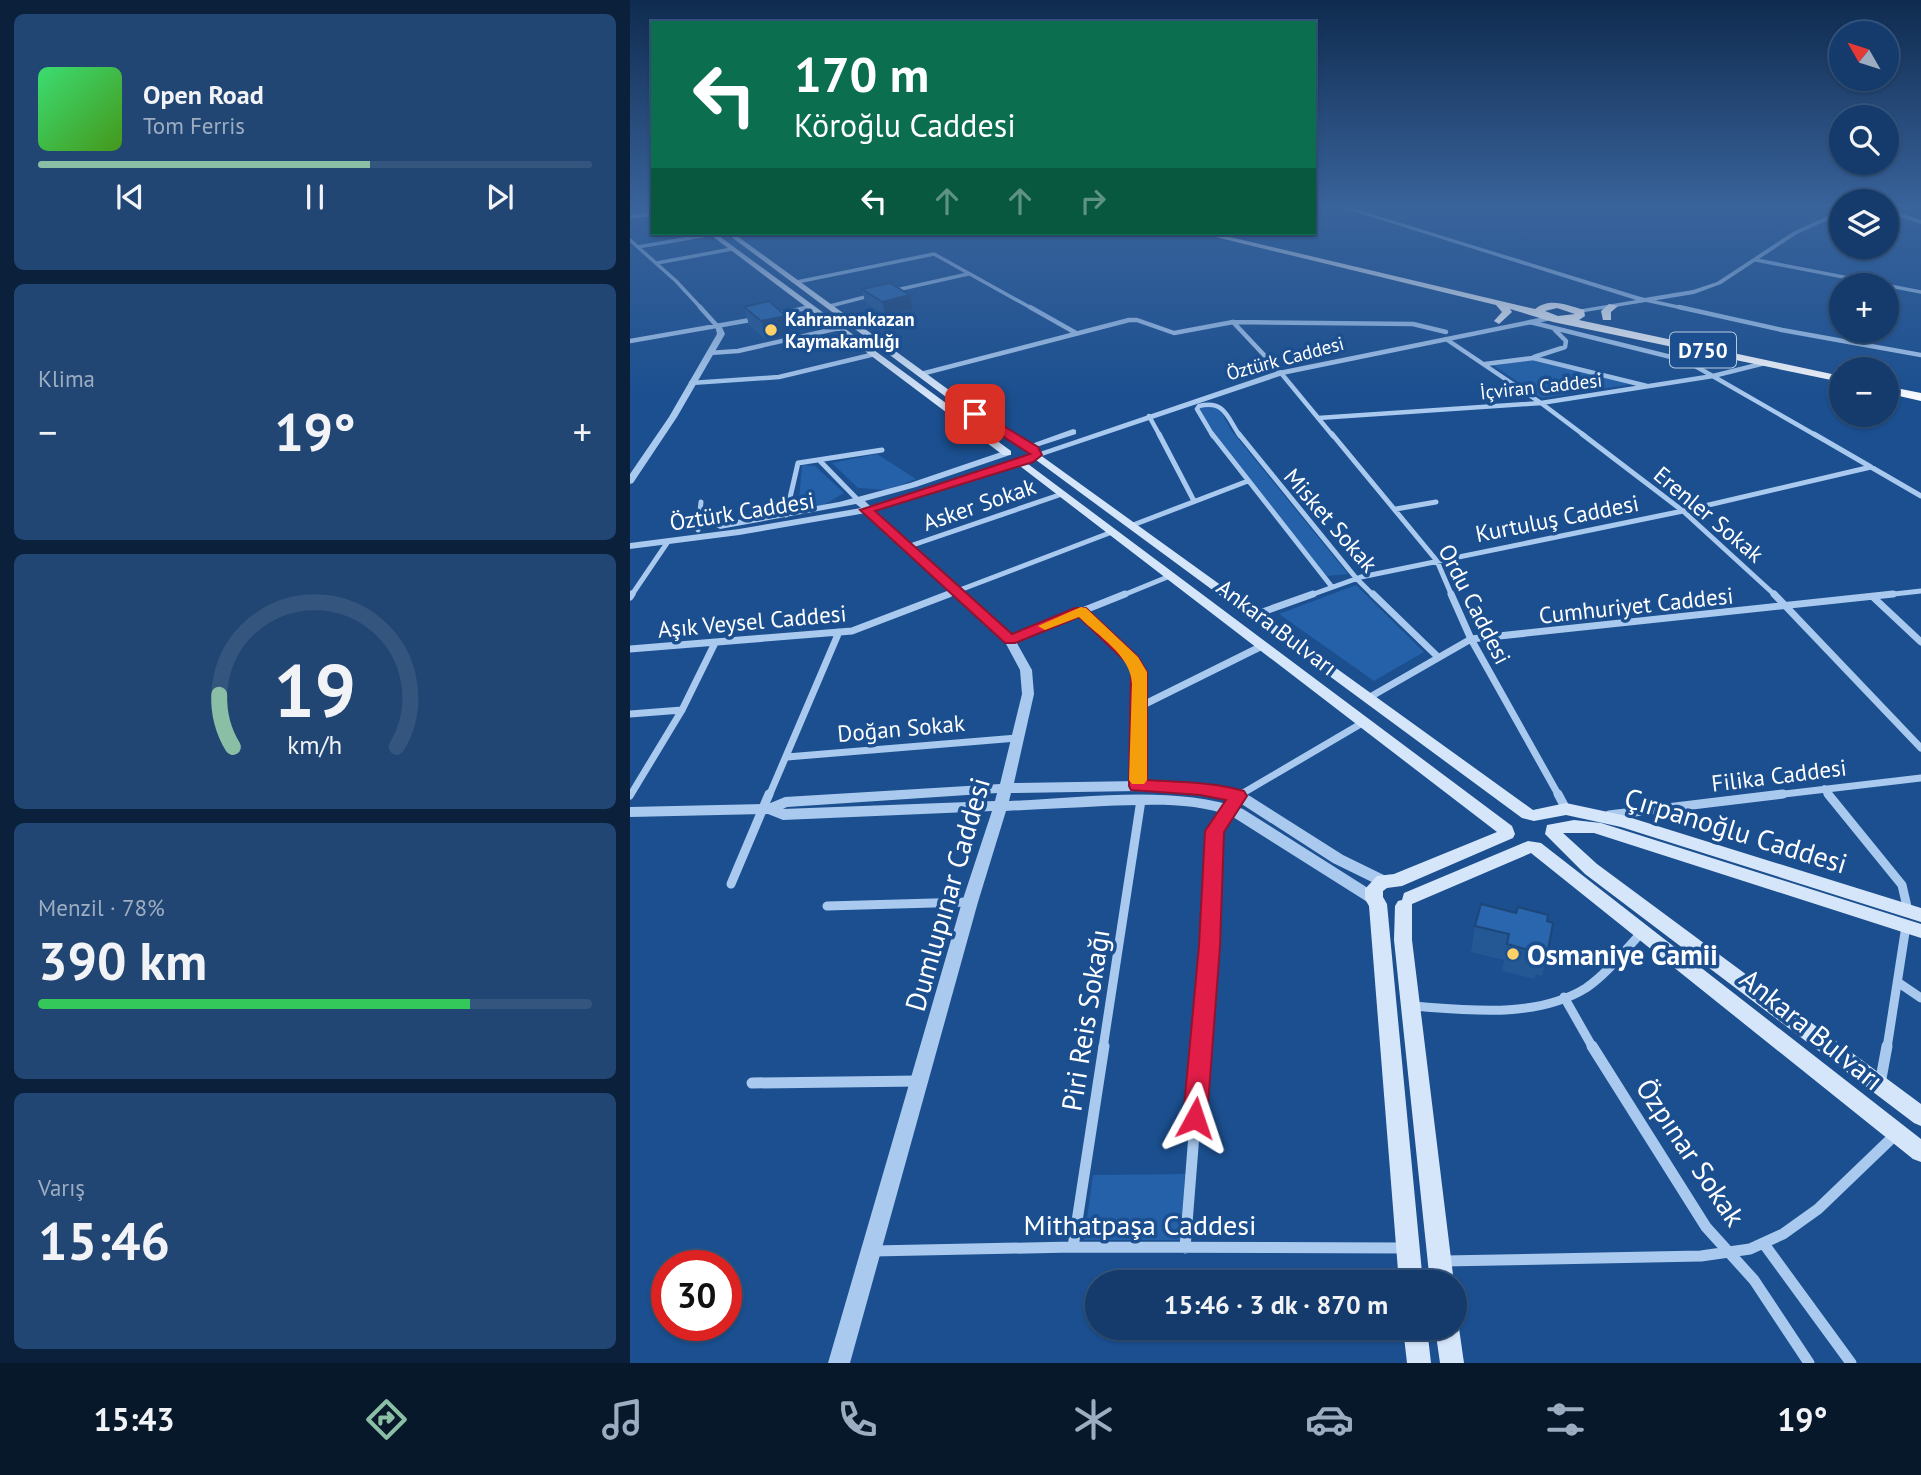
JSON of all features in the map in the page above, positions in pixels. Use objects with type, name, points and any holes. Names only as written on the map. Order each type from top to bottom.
[{"type":"highway","points":[[1362,271],[1499,303],[1543,315],[1565,320],[1577,317],[1579,312],[1566,306],[1553,306],[1542,308],[1543,315]]},
{"type":"highway","points":[[1395,271],[1553,306]]},
{"type":"highway","points":[[1499,303],[1507,313],[1499,321]]},
{"type":"highway","points":[[1608,318],[1606,311],[1614,306]]},
{"type":"highway","name":"D750","points":[[1579,312],[1829,368]]},
{"type":"highway","name":"D750","points":[[1565,320],[1829,376]]},
{"type":"highway","points":[[1899,385],[1921,389]]},
{"type":"highway","points":[[1899,392],[1921,397]]},
{"type":"main road","name":"Ankara Bulvarı","points":[[763,271],[1007,453],[1010,460],[1020,461],[1364,722],[1507,832],[1517,843],[1532,847],[1644,931],[1921,1152]]},
{"type":"main road","name":"Ankara Bulvarı","points":[[781,271],[993,427],[1032,451],[1531,814],[1546,820],[1553,832],[1591,869],[1921,1116]]},
{"type":"main road","points":[[1007,453],[1032,451]]},
{"type":"main road","points":[[1020,461],[1032,451]]},
{"type":"main road","name":"Çırpanoğlu Caddesi","points":[[1531,814],[1566,809],[1599,816],[1914,921]]},
{"type":"main road","points":[[1383,891],[1507,832],[1507,822],[1513,816],[1531,814]]},
{"type":"main road","name":"Çırpanoğlu Caddesi","points":[[1553,832],[1574,825],[1595,827],[1914,921]]},
{"type":"main road","points":[[1383,891],[1391,909],[1532,847],[1548,843],[1553,832]]},
{"type":"main road","points":[[1383,891],[1408,888],[1403,940],[1440,1270]]},
{"type":"main road","points":[[1383,891],[1410,1270]]},
{"type":"main road","points":[[1416,1340],[1419,1363]]},
{"type":"main road","points":[[1448,1340],[1451,1363]]},
{"type":"street","points":[[630,481],[673,417],[721,334],[718,327],[664,271]]},
{"type":"street","points":[[797,282],[853,271]]},
{"type":"street","points":[[962,271],[1076,333]]},
{"type":"street","points":[[1548,271],[1637,298],[1782,330],[1921,355]]},
{"type":"street","points":[[1566,306],[1694,292],[1719,283],[1739,271]]},
{"type":"street","points":[[1811,271],[1921,292]]},
{"type":"street","points":[[830,306],[968,274]]},
{"type":"street","points":[[1579,312],[1614,306],[1637,298]]},
{"type":"street","points":[[772,316],[812,307]]},
{"type":"street","name":"Öztürk Caddesi","points":[[1446,335],[1499,321],[1543,315]]},
{"type":"street","name":"Öztürk Caddesi","points":[[1032,451],[1278,370],[1446,335],[1530,321],[1543,315]]},
{"type":"street","points":[[630,341],[758,318]]},
{"type":"street","name":"Erenler Sokak","points":[[1076,333],[1137,320],[1174,333],[1233,322],[1413,324],[1446,335],[1683,511],[1788,607],[1921,748]]},
{"type":"street","points":[[1530,321],[1671,357],[1713,376],[1921,496]]},
{"type":"street","name":"Ordu Caddesi","points":[[1233,322],[1278,370],[1437,561],[1471,639],[1566,809]]},
{"type":"street","points":[[709,353],[738,351],[839,328]]},
{"type":"street","points":[[1485,364],[1533,358],[1565,347],[1566,341],[1555,329]]},
{"type":"street","points":[[921,374],[1076,333]]},
{"type":"street","points":[[691,383],[779,377],[875,355]]},
{"type":"street","points":[[1533,358],[1651,387]]},
{"type":"street","name":"İçviran Caddesi","points":[[1318,418],[1541,403],[1713,376],[1765,363]]},
{"type":"street","name":"Öztürk Caddesi","points":[[1032,451],[1149,416],[1278,370]]},
{"type":"street","name":"Misket Sokak","points":[[1248,481],[1197,408],[1205,404],[1221,407],[1244,443],[1356,578],[1438,657]]},
{"type":"street","points":[[1149,416],[1194,501]]},
{"type":"street","points":[[786,515],[798,463],[882,450]]},
{"type":"street","name":"Öztürk Caddesi","points":[[630,540],[862,505],[1007,453]]},
{"type":"street","points":[[820,461],[862,505]]},
{"type":"street","name":"Öztürk Caddesi","points":[[630,546],[667,543],[862,505],[1020,461]]},
{"type":"street","name":"Kurtuluş Caddesi","points":[[1254,615],[1356,578],[1683,511],[1871,467]]},
{"type":"street","points":[[1133,525],[1248,481],[1332,587]]},
{"type":"street","name":"Asker Sokak","points":[[907,547],[1062,494]]},
{"type":"street","points":[[698,530],[701,502]]},
{"type":"street","points":[[1396,509],[1436,502]]},
{"type":"street","name":"Dumlupınar Caddesi","points":[[839,1363],[970,902],[1006,788],[1028,694],[1028,679],[1010,640],[862,505]]},
{"type":"street","name":"Aşık Veysel Caddesi","points":[[630,649],[862,628],[1112,532]]},
{"type":"street","points":[[630,597],[667,543]]},
{"type":"street","points":[[1010,640],[1170,576]]},
{"type":"street","name":"Cumhuriyet Caddesi","points":[[1370,697],[1471,639],[1921,591]]},
{"type":"street","points":[[1872,597],[1921,642]]},
{"type":"street","name":"Piri Reis Sokağı","points":[[1073,1247],[1139,793],[1139,672],[1133,660],[1081,611]]},
{"type":"street","points":[[731,884],[767,809],[839,632]]},
{"type":"street","points":[[630,796],[681,710],[715,643]]},
{"type":"street","points":[[1139,707],[1262,646]]},
{"type":"street","points":[[630,714],[681,710]]},
{"type":"street","points":[[1185,1248],[1209,946],[1215,831],[1238,796],[1364,722]]},
{"type":"street","name":"Doğan Sokak","points":[[787,757],[1017,738]]},
{"type":"street","name":"Filika Caddesi","points":[[1599,816],[1921,778]]},
{"type":"street","points":[[767,809],[785,802],[1006,788],[1139,793],[1228,808],[1383,891]]},
{"type":"street","points":[[630,813],[767,809],[783,814],[999,805],[1200,789],[1238,796],[1338,859],[1383,891]]},
{"type":"street","points":[[1824,789],[1902,885],[1914,921],[1899,983],[1880,1085]]},
{"type":"street","points":[[827,905],[970,902]]},
{"type":"street","points":[[1411,1006],[1503,1008],[1564,997],[1595,980],[1644,931]]},
{"type":"street","points":[[1899,983],[1921,998]]},
{"type":"street","name":"Özpınar Sokak","points":[[1564,997],[1593,1048],[1706,1227],[1754,1279],[1809,1363]]},
{"type":"street","points":[[752,1083],[920,1081]]},
{"type":"street","points":[[1439,1261],[1689,1257],[1730,1253],[1764,1244],[1804,1220],[1897,1133]]},
{"type":"street","points":[[1764,1244],[1851,1363]]},
{"type":"street","name":"Mithatpaşa Caddesi","points":[[872,1251],[1073,1247],[1408,1248]]},
{"type":"shaded area","points":[[1532,360],[1632,384],[1542,398],[1493,365]]},
{"type":"shaded area","points":[[1203,406],[1219,408],[1231,430],[1348,574],[1327,576],[1228,453],[1199,409]]},
{"type":"shaded area","points":[[877,454],[916,479],[888,490],[858,488],[832,463]]},
{"type":"shaded area","points":[[802,466],[815,466],[844,493],[824,505],[798,510]]},
{"type":"shaded area","points":[[1356,585],[1424,652],[1374,681],[1279,614]]},
{"type":"shaded area","points":[[1185,1174],[1181,1240],[1084,1240],[1093,1175]]},
{"type":"building","points":[[890,283],[910,295],[882,302],[862,289]]},
{"type":"building","points":[[769,301],[786,316],[761,321],[744,307]]},
{"type":"building","points":[[1481,904],[1516,913],[1518,907],[1548,915],[1547,921],[1553,923],[1548,950],[1541,948],[1540,953],[1507,944],[1509,934],[1475,926]]},
{"type":"slow traffic","points":[[1045,626],[1081,611],[1133,660],[1139,672],[1140,684],[1138,780]]},
{"type":"place","name":"Kahramankazan Kaymakamlığı","points":[[771,330]]},
{"type":"place","name":"Osmaniye Camii","points":[[1513,954]]},
{"type":"route","points":[[975,414],[1034,449],[1036,455],[1029,460],[866,510],[1010,640],[1081,611],[1133,660],[1139,672],[1140,684],[1138,786],[1200,789],[1238,796],[1215,831],[1212,849],[1209,946],[1195,1118]]}]
